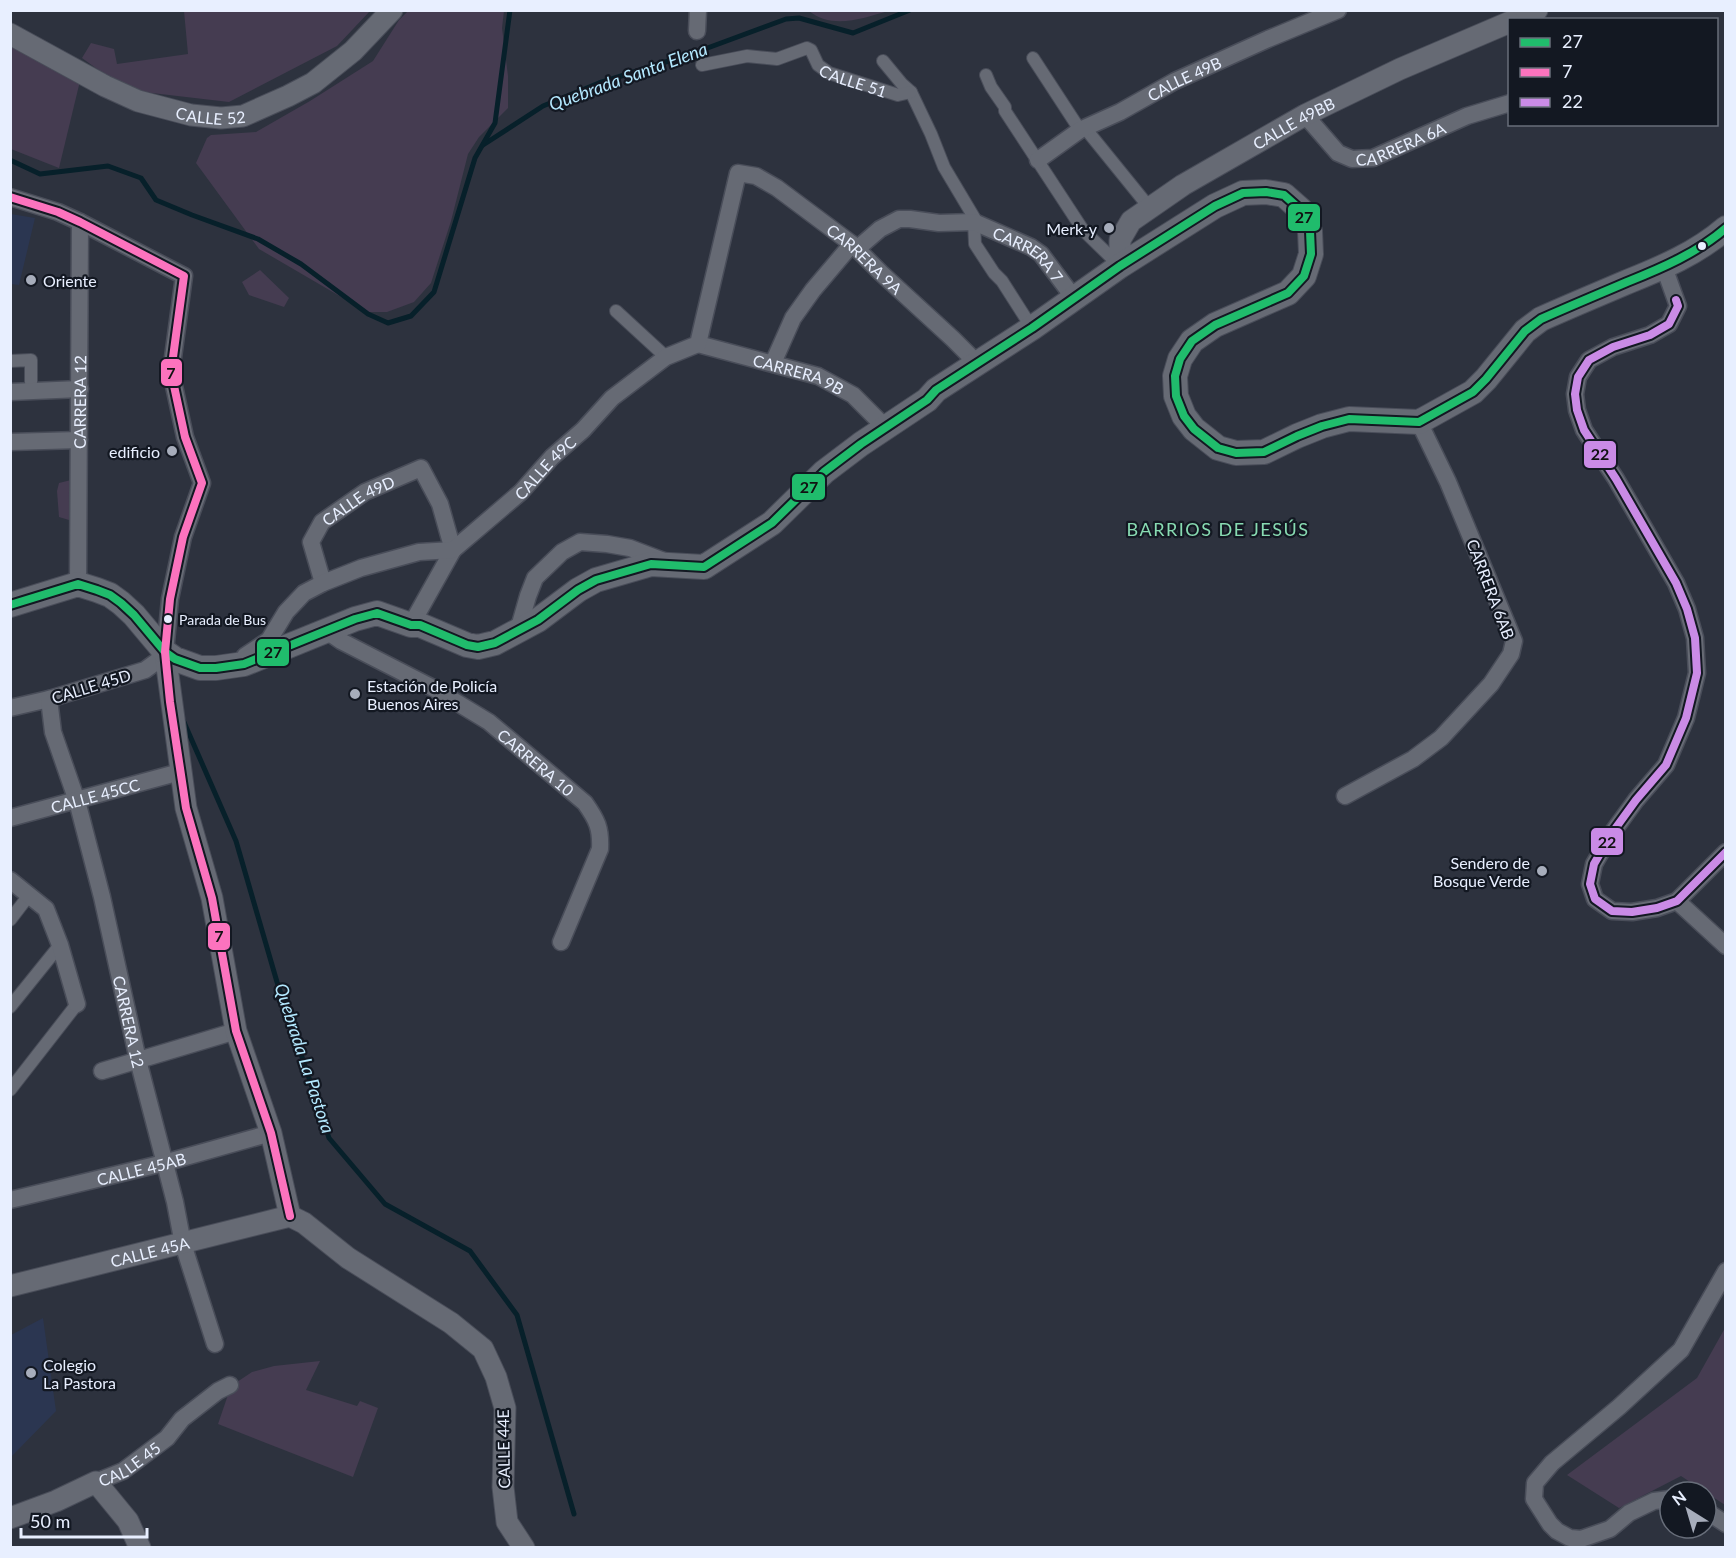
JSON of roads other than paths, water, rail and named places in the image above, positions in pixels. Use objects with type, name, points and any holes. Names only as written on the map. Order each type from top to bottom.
[{"type":"main road","points":[[10,605],[78,584],[110,595],[121,603],[165,652],[175,660],[200,668],[244,664],[325,630],[377,613],[420,625],[467,645],[478,647],[495,643],[538,620],[578,590],[596,580],[651,564],[704,567],[772,524],[824,472],[927,400],[936,390],[1032,328],[1120,266],[1215,206],[1243,193],[1266,192],[1284,195],[1301,210],[1310,231],[1311,254],[1304,276],[1288,293],[1215,325],[1192,341],[1180,359],[1175,376],[1176,396],[1184,416],[1194,429],[1218,448],[1236,453],[1264,452],[1305,432],[1349,419],[1419,422],[1473,392],[1525,331],[1541,319],[1664,267],[1713,240],[1725,228]]},
{"type":"street","name":"CALLE 52","points":[[10,34],[105,86],[138,101],[190,115],[221,118],[243,116],[313,83],[353,51],[392,10]]},
{"type":"street","points":[[697,31],[698,10]]},
{"type":"street","name":"CALLE 49B","points":[[1038,160],[1082,129],[1120,112],[1175,81],[1338,10]]},
{"type":"street","points":[[1519,18],[1537,10]]},
{"type":"street","name":"CALLE 49BB","points":[[1120,266],[1120,240],[1131,221],[1149,207],[1221,162],[1305,116],[1400,69],[1508,22]]},
{"type":"street","name":"CALLE 51","points":[[702,65],[747,56],[777,58],[807,48],[811,50],[818,64],[829,73],[898,95],[911,92]]},
{"type":"street","points":[[1033,58],[1082,129],[1149,207]]},
{"type":"street","points":[[884,60],[911,92],[944,167],[975,219],[975,244],[1032,328]]},
{"type":"street","points":[[987,75],[1005,111],[1083,230],[1120,266]]},
{"type":"street","name":"CARRERA 6A","points":[[1305,116],[1338,153],[1352,159],[1373,158],[1467,116],[1508,103]]},
{"type":"street","name":"CARRERA 9A","points":[[698,344],[738,173],[756,176],[777,188],[855,246],[978,364]]},
{"type":"street","points":[[10,197],[58,212],[184,276],[171,372],[185,437],[202,483],[183,537],[170,599],[165,652],[186,808],[212,898],[236,1031],[271,1133],[290,1216]]},
{"type":"street","points":[[773,363],[794,318],[813,290],[855,246],[898,219],[939,223],[974,222]]},
{"type":"street","name":"CARRERA 12","points":[[78,584],[80,222]]},
{"type":"street","name":"CARRERA 7","points":[[974,222],[1031,247],[1041,254],[1074,298]]},
{"type":"street","points":[[1664,267],[1678,306],[1669,324],[1650,335],[1612,346],[1589,360],[1578,377],[1575,394],[1577,410],[1584,429],[1676,583],[1687,609],[1695,638],[1697,673],[1686,718],[1666,765],[1612,833],[1594,864],[1590,884],[1595,899],[1612,911],[1641,911],[1657,908],[1677,901],[1725,852]]},
{"type":"street","points":[[616,311],[666,357]]},
{"type":"street","name":"CALLE 49C","points":[[453,550],[521,492],[552,457],[583,430],[612,398],[666,357],[698,344]]},
{"type":"street","name":"CARRERA 9B","points":[[698,344],[818,376],[854,395],[885,428]]},
{"type":"street","points":[[10,362],[31,360],[32,382]]},
{"type":"street","points":[[10,392],[80,390]]},
{"type":"street","name":"CARRERA 6AB","points":[[1345,796],[1413,759],[1442,738],[1491,684],[1511,654],[1514,641],[1448,482],[1419,422]]},
{"type":"street","points":[[10,442],[79,441]]},
{"type":"street","name":"CALLE 49D","points":[[323,583],[311,542],[322,522],[365,492],[421,468],[440,504],[453,550]]},
{"type":"street","points":[[518,631],[535,578],[562,552],[580,542],[630,548],[679,567]]},
{"type":"street","points":[[244,664],[245,656],[269,640],[286,612],[304,593],[361,568],[419,552],[453,550]]},
{"type":"street","points":[[411,624],[453,550]]},
{"type":"street","name":"CARRERA 10","points":[[325,630],[433,688],[489,722],[585,803],[596,819],[601,833],[600,849],[561,942]]},
{"type":"street","name":"CALLE 45D","points":[[10,708],[49,699],[145,670],[165,652]]},
{"type":"street","name":"CARRERA 12","points":[[49,699],[53,732],[76,801],[102,897],[138,1060],[175,1202],[183,1244],[215,1344]]},
{"type":"street","name":"CALLE 45CC","points":[[10,818],[180,772]]},
{"type":"street","points":[[10,880],[46,909],[60,945],[77,1004],[10,1090]]},
{"type":"street","points":[[10,920],[30,894]]},
{"type":"street","points":[[1677,901],[1725,946]]},
{"type":"street","points":[[10,1007],[60,945]]},
{"type":"street","points":[[102,1071],[236,1031]]},
{"type":"street","name":"CALLE 45AB","points":[[10,1200],[164,1163],[271,1133]]},
{"type":"street","name":"CALLE 45A","points":[[10,1286],[290,1216]]},
{"type":"street","name":"CALLE 44E","points":[[290,1216],[304,1223],[365,1270],[451,1323],[483,1349],[496,1377],[505,1408],[503,1488],[507,1522],[524,1548]]},
{"type":"street","points":[[1658,1500],[1629,1513],[1610,1529],[1581,1539],[1570,1538],[1557,1531],[1540,1509],[1534,1499],[1535,1483],[1552,1463],[1619,1407],[1681,1350],[1725,1271]]},
{"type":"street","name":"CALLE 45","points":[[10,1518],[56,1501],[123,1471],[167,1438],[182,1419],[218,1391],[230,1385]]},
{"type":"street","points":[[96,1482],[128,1521],[140,1548]]},
{"type":"waterway","name":"Quebrada Santa Elena","points":[[10,160],[40,174],[108,166],[141,178],[156,200],[258,239],[301,264],[368,314],[388,323],[411,316],[434,292],[475,158],[495,123],[510,10]]},
{"type":"waterway","name":"Quebrada Santa Elena","points":[[483,145],[543,106],[599,83],[694,53],[786,19],[799,18],[853,33],[910,10]]},
{"type":"waterway","name":"Quebrada La Pastora","points":[[183,720],[236,841],[277,982],[329,1138],[385,1204],[470,1251],[517,1315],[574,1514]]},
{"type":"place","name":"Merk-y","points":[[1109,228]]},
{"type":"place","name":"Oriente","points":[[31,280]]},
{"type":"place","name":"edificio","points":[[172,451]]},
{"type":"place","name":"Parada de Bus","points":[[168,619]]},
{"type":"place","name":"Estación de Policía Buenos Aires","points":[[355,694]]},
{"type":"place","name":"Sendero de Bosque Verde","points":[[1542,871]]},
{"type":"place","name":"Colegio La Pastora","points":[[31,1373]]},
{"type":"district","name":"BARRIOS DE JESÚS","points":[[1218,529]]}]
